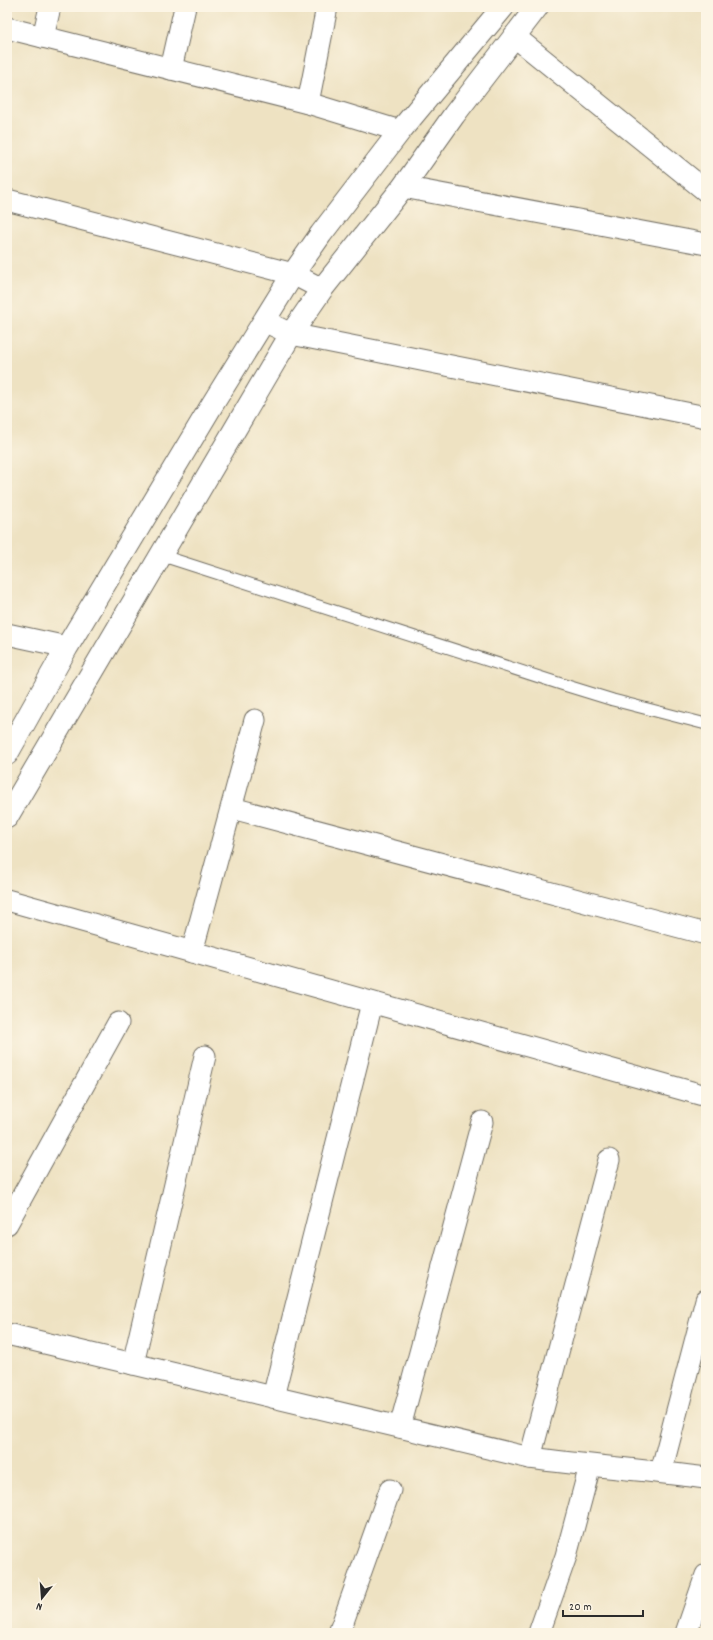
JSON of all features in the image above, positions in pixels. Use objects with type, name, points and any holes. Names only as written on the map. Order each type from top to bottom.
[{"type":"street","points":[[42,37],[50,7]]},
{"type":"street","points":[[171,69],[185,7]]},
{"type":"street","points":[[308,102],[327,7]]},
{"type":"street","points":[[7,754],[67,647],[212,405],[293,274],[321,234],[400,131],[503,7]]},
{"type":"street","points":[[7,817],[291,334],[322,288],[402,187],[454,115],[537,7]]},
{"type":"street","points":[[7,28],[308,102],[400,131]]},
{"type":"street","points":[[514,36],[706,191]]},
{"type":"street","points":[[402,187],[706,244]]},
{"type":"street","points":[[7,200],[293,274],[322,288]]},
{"type":"street","points":[[264,321],[291,334],[706,417]]},
{"type":"street","points":[[7,634],[67,647]]},
{"type":"street","points":[[192,952],[256,720]]},
{"type":"street","points":[[232,808],[706,934]]},
{"type":"street","points":[[7,900],[706,1096]]},
{"type":"street","points":[[273,1397],[372,1003]]},
{"type":"street","points":[[7,1224],[118,1023]]},
{"type":"street","points":[[133,1364],[205,1056]]},
{"type":"street","points":[[400,1427],[482,1122]]},
{"type":"street","points":[[530,1458],[609,1160]]},
{"type":"street","points":[[661,1472],[706,1300]]},
{"type":"street","points":[[7,1334],[530,1458],[706,1478]]},
{"type":"street","points":[[539,1633],[566,1556],[590,1466]]},
{"type":"street","points":[[339,1633],[390,1490]]},
{"type":"street","points":[[686,1633],[706,1575]]},
{"type":"lane","points":[[160,555],[613,700],[706,724]]}]
